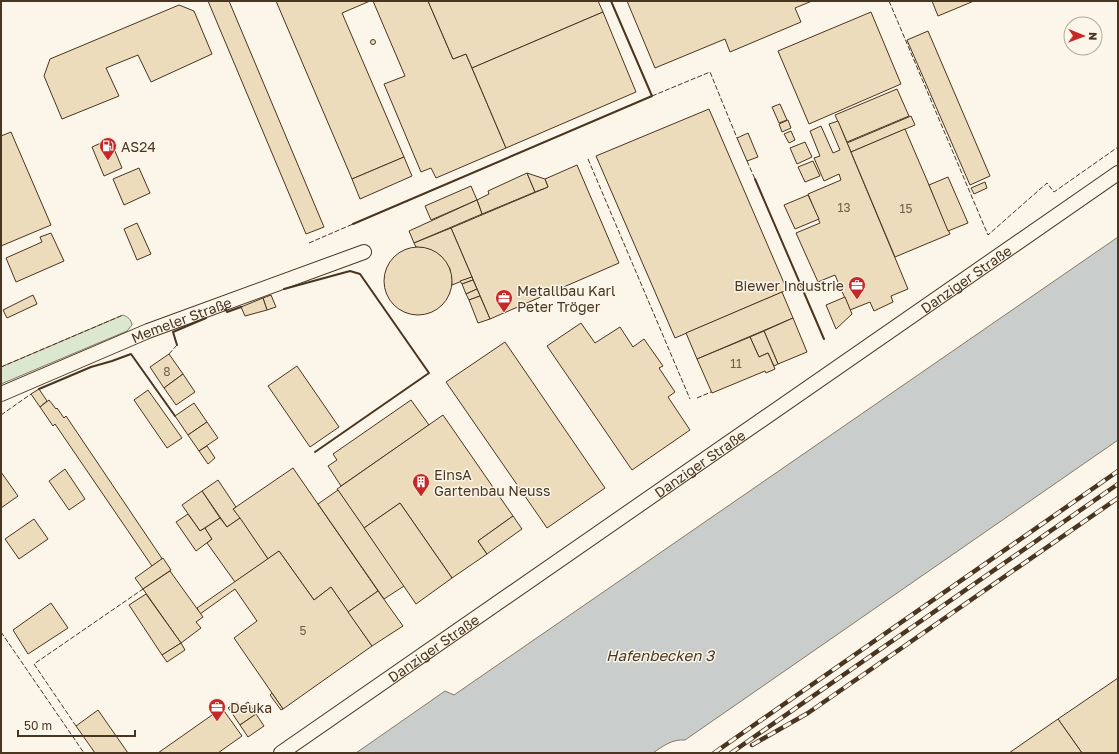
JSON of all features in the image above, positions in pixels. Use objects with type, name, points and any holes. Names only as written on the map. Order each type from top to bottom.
[{"type":"street","name":"Danziger Straße","points":[[281,753],[1118,173]]},
{"type":"street","name":"Memeler Straße","points":[[1,394],[148,331],[364,252]]},
{"type":"green space","points":[[123,315],[129,318],[132,323],[127,331],[1,384],[1,367]]},
{"type":"water","name":"Hafenbecken 3","points":[[1118,237],[1118,440],[685,740],[672,742],[653,753],[356,753],[445,691],[454,695]]},
{"type":"building","points":[[208,1],[229,1],[324,227],[306,234]]},
{"type":"building","points":[[276,1],[370,1],[342,13],[404,157],[352,179]]},
{"type":"building","points":[[373,1],[428,1],[453,59],[466,54],[506,148],[436,178],[431,168],[421,172],[384,84],[405,76]]},
{"type":"building","points":[[428,1],[598,1],[603,12],[472,68],[466,54],[453,59]]},
{"type":"building","points":[[627,1],[812,1],[795,8],[801,22],[730,52],[725,39],[655,68]]},
{"type":"building","points":[[932,1],[974,1],[938,16]]},
{"type":"building","points":[[179,5],[194,11],[212,54],[151,82],[138,55],[106,68],[119,96],[62,119],[44,76],[50,59]]},
{"type":"building","points":[[603,12],[636,92],[506,148],[472,68]]},
{"type":"building","points":[[871,12],[901,84],[809,124],[778,51]]},
{"type":"building","points":[[928,31],[990,176],[970,185],[907,40]]},
{"type":"building","points":[[373,39],[376,42],[373,45],[370,42]]},
{"type":"building","points":[[897,89],[909,116],[847,142],[835,115]]},
{"type":"building","points":[[780,104],[787,120],[779,123],[772,107]]},
{"type":"building","points":[[709,109],[787,290],[675,338],[596,156]]},
{"type":"building","points":[[911,116],[915,125],[851,152],[847,143]]},
{"type":"building","points":[[788,120],[791,128],[782,132],[779,124]]},
{"type":"building","points":[[838,121],[908,289],[891,296],[893,302],[874,311],[870,302],[850,310],[835,275],[818,282],[796,233],[820,223],[808,194],[841,180],[839,174],[824,181],[814,158],[820,156],[810,131],[821,126],[833,153],[840,150],[829,124]]},
{"type":"building","points":[[905,129],[950,234],[895,257],[851,152]]},
{"type":"building","points":[[791,131],[795,140],[789,143],[784,134]]},
{"type":"building","points":[[11,132],[51,225],[1,246],[1,136]]},
{"type":"building","points":[[748,133],[758,157],[747,161],[737,138]]},
{"type":"building","name":"AS24","points":[[110,139],[122,168],[104,176],[92,147]]},
{"type":"building","points":[[805,142],[812,157],[797,164],[790,148]]},
{"type":"building","points":[[404,157],[412,176],[360,199],[352,179]]},
{"type":"building","points":[[813,161],[820,176],[805,182],[798,167]]},
{"type":"building","points":[[577,165],[619,263],[490,319],[451,228],[548,187],[545,179]]},
{"type":"building","points":[[139,168],[150,193],[124,205],[113,179]]},
{"type":"building","points":[[527,173],[535,192],[482,214],[477,200],[489,194],[488,191]]},
{"type":"building","points":[[527,173],[545,179],[548,187],[535,192]]},
{"type":"building","points":[[948,177],[968,223],[948,231],[929,185]]},
{"type":"building","points":[[985,182],[987,188],[974,194],[971,188]]},
{"type":"building","points":[[471,186],[477,200],[431,220],[425,206]]},
{"type":"building","points":[[808,195],[819,219],[795,229],[784,205]]},
{"type":"building","points":[[477,200],[482,214],[414,243],[409,231]]},
{"type":"building","points":[[137,223],[151,254],[137,260],[124,229]]},
{"type":"building","points":[[451,228],[472,277],[452,285],[450,269],[441,256],[428,249],[416,247],[414,243]]},
{"type":"building","points":[[51,233],[64,261],[16,282],[6,258],[42,242],[40,237]]},
{"type":"building","points":[[418,247],[431,250],[442,257],[449,268],[452,281],[449,294],[442,305],[431,312],[418,315],[405,312],[394,305],[387,294],[384,281],[387,268],[394,257],[405,250]]},
{"type":"building","points":[[472,277],[473,280],[462,284],[460,281]]},
{"type":"building","points":[[473,280],[477,289],[466,294],[462,284]]},
{"type":"building","points":[[477,289],[480,296],[469,300],[466,294]]},
{"type":"building","points":[[782,292],[793,318],[697,359],[686,333]]},
{"type":"building","points":[[33,295],[37,304],[7,318],[3,310]]},
{"type":"building","points":[[271,295],[276,307],[267,310],[263,298]]},
{"type":"building","points":[[480,296],[490,319],[478,323],[469,300]]},
{"type":"building","points":[[845,297],[852,314],[836,329],[826,305]]},
{"type":"building","points":[[263,298],[267,310],[245,316],[241,307]]},
{"type":"building","points":[[793,318],[807,352],[778,364],[764,331]]},
{"type":"building","points":[[581,323],[595,343],[620,327],[633,347],[644,339],[663,366],[659,368],[675,392],[668,397],[690,430],[632,470],[547,346]]},
{"type":"building","points":[[764,331],[778,364],[774,366],[768,353],[759,357],[750,337]]},
{"type":"building","points":[[750,337],[759,357],[768,353],[775,369],[766,373],[765,371],[712,393],[697,359]]},
{"type":"building","points":[[505,342],[605,488],[547,528],[446,382]]},
{"type":"building","points":[[169,354],[183,374],[164,388],[150,367]]},
{"type":"building","points":[[297,366],[339,427],[310,447],[268,386]]},
{"type":"building","points":[[183,374],[195,392],[176,405],[164,388]]},
{"type":"building","points":[[39,389],[47,401],[40,407],[31,394]]},
{"type":"building","points":[[148,390],[182,438],[167,448],[134,400]]},
{"type":"building","points":[[49,400],[64,418],[66,416],[161,557],[162,559],[152,566],[55,424],[53,426],[40,407]]},
{"type":"building","points":[[411,400],[429,425],[341,486],[328,466],[337,460],[333,454]]},
{"type":"building","points":[[194,403],[207,422],[188,435],[175,416]]},
{"type":"building","name":"EinsA Gartenbau Neuss","points":[[443,415],[513,516],[478,541],[487,554],[452,578],[400,503],[364,528],[337,489]]},
{"type":"building","points":[[207,422],[218,438],[199,451],[188,435]]},
{"type":"building","points":[[207,446],[215,458],[208,464],[199,451]]},
{"type":"building","points":[[293,468],[378,591],[348,612],[331,587],[314,600],[279,551],[268,559],[233,509]]},
{"type":"building","points":[[65,469],[85,499],[69,510],[49,481]]},
{"type":"building","points":[[1,472],[18,496],[1,508]]},
{"type":"building","points":[[218,480],[236,507],[233,509],[240,518],[227,527],[202,491]]},
{"type":"building","points":[[338,490],[404,586],[384,599],[318,504]]},
{"type":"building","points":[[202,491],[220,518],[200,531],[182,505]]},
{"type":"building","points":[[400,503],[452,578],[416,604],[364,528]]},
{"type":"building","points":[[188,514],[200,531],[205,528],[212,539],[196,551],[176,522]]},
{"type":"building","points":[[513,516],[522,529],[487,554],[478,541]]},
{"type":"building","points":[[220,518],[227,527],[240,518],[268,559],[235,582],[207,543],[212,539],[205,528]]},
{"type":"building","points":[[34,519],[48,539],[19,559],[5,539]]},
{"type":"building","points":[[279,551],[314,600],[331,587],[372,646],[283,709],[234,638],[257,621],[235,589],[200,614],[197,608]]},
{"type":"building","points":[[163,558],[171,570],[143,589],[135,578]]},
{"type":"building","points":[[170,571],[203,617],[196,622],[201,628],[181,643],[143,589]]},
{"type":"building","points":[[378,591],[403,626],[372,646],[348,612]]},
{"type":"building","points":[[146,594],[181,643],[162,655],[129,605]]},
{"type":"building","points":[[51,603],[68,628],[28,654],[13,630]]},
{"type":"building","points":[[181,643],[185,650],[167,662],[162,655]]},
{"type":"building","points":[[1118,678],[1118,753],[1082,753],[1058,719]]},
{"type":"building","points":[[272,693],[283,709],[281,710],[270,695]]},
{"type":"building","points":[[237,702],[241,707],[232,713],[228,708]]},
{"type":"building","points":[[248,702],[256,714],[240,725],[232,713]]},
{"type":"building","name":"Deuka","points":[[222,708],[242,736],[218,753],[158,753]]},
{"type":"building","points":[[98,710],[128,753],[95,753],[76,726]]},
{"type":"building","points":[[256,714],[264,726],[248,737],[240,725]]},
{"type":"building","points":[[1058,719],[1082,753],[1009,753]]},
{"type":"railway","points":[[714,753],[1118,471]]},
{"type":"railway","points":[[731,753],[1118,484]]},
{"type":"railway","points":[[752,745],[808,713],[1118,498]]},
{"type":"fence","points":[[889,1],[988,235],[1047,183],[1054,192],[1118,147]]},
{"type":"fence","points":[[652,96],[710,72],[737,138]]},
{"type":"fence","points":[[588,159],[690,399]]},
{"type":"fence","points":[[747,161],[755,179]]},
{"type":"fence","points":[[309,243],[353,224]]},
{"type":"fence","points":[[1,367],[123,315]]},
{"type":"fence","points":[[169,354],[177,345]]},
{"type":"fence","points":[[697,398],[711,392]]},
{"type":"fence","points":[[1,415],[31,394]]},
{"type":"fence","points":[[76,726],[34,664],[143,589]]},
{"type":"fence","points":[[1,632],[84,753]]},
{"type":"wall","points":[[353,224],[652,96],[611,1]]},
{"type":"wall","points":[[755,179],[824,339]]},
{"type":"wall","points":[[284,289],[350,271],[360,274],[429,373],[315,452]]},
{"type":"wall","points":[[225,310],[226,309],[227,312],[241,307]]},
{"type":"wall","points":[[177,345],[173,332],[206,318]]},
{"type":"wall","points":[[39,389],[91,367],[131,354],[175,416]]},
{"type":"place","name":"AS24","points":[[108,161]]},
{"type":"place","name":"Biewer Industrie","points":[[857,300]]},
{"type":"place","name":"Metallbau Karl Peter Tröger","points":[[504,313]]},
{"type":"place","name":"EinsA Gartenbau Neuss","points":[[421,497]]},
{"type":"place","name":"Deuka","points":[[217,722]]}]
